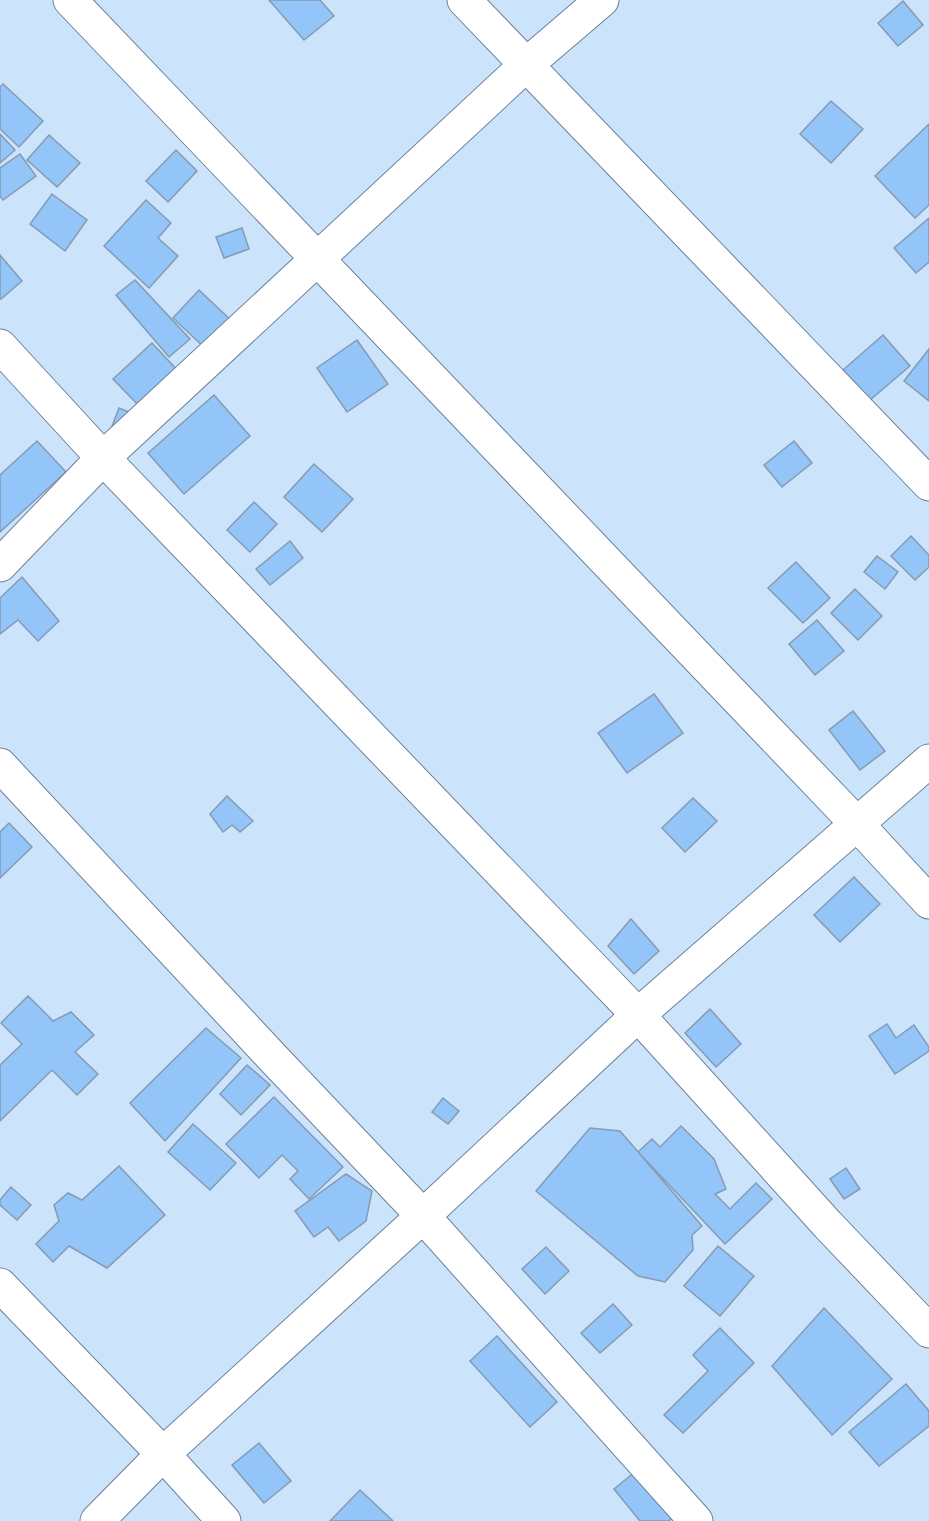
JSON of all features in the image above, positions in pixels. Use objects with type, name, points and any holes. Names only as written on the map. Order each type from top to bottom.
[{"type":"street","points":[[70,0],[929,902]]},
{"type":"street","points":[[464,0],[929,484]]},
{"type":"street","points":[[0,565],[103,459],[526,65],[602,0]]},
{"type":"street","points":[[0,346],[103,459],[638,1015],[828,1225],[929,1331]]},
{"type":"street","points":[[97,1521],[163,1454],[638,1015],[929,762]]},
{"type":"street","points":[[0,765],[423,1216],[696,1521]]},
{"type":"street","points":[[0,1285],[163,1454],[224,1521]]},
{"type":"building","points":[[269,0],[320,0],[334,16],[304,40]]},
{"type":"building","points":[[903,1],[923,25],[898,46],[878,23]]},
{"type":"building","points":[[3,84],[43,121],[19,147],[0,129],[0,87]]},
{"type":"building","points":[[831,101],[863,129],[831,163],[800,134]]},
{"type":"building","points":[[929,124],[929,205],[915,218],[875,176]]},
{"type":"building","points":[[0,134],[15,150],[0,163]]},
{"type":"building","points":[[49,135],[80,163],[57,187],[27,160]]},
{"type":"building","points":[[176,150],[197,171],[168,202],[146,181]]},
{"type":"building","points":[[20,154],[36,176],[3,200],[0,196],[0,168]]},
{"type":"building","points":[[52,194],[87,220],[65,251],[30,224]]},
{"type":"building","points":[[146,200],[171,223],[158,238],[178,256],[149,288],[104,246]]},
{"type":"building","points":[[929,218],[929,262],[916,273],[894,248]]},
{"type":"building","points":[[242,228],[249,249],[224,258],[216,237]]},
{"type":"building","points":[[0,255],[22,281],[1,299],[0,299]]},
{"type":"building","points":[[135,280],[190,339],[169,357],[116,295]]},
{"type":"building","points":[[199,290],[234,323],[208,351],[173,318]]},
{"type":"building","points":[[883,335],[910,366],[870,400],[843,370]]},
{"type":"building","points":[[357,340],[388,384],[347,412],[317,368]]},
{"type":"building","points":[[152,343],[181,374],[143,410],[113,379]]},
{"type":"building","points":[[929,349],[929,401],[904,381]]},
{"type":"building","points":[[214,395],[250,436],[184,494],[148,453]]},
{"type":"building","points":[[119,408],[139,416],[111,429]]},
{"type":"building","points":[[37,441],[66,472],[0,532],[0,475]]},
{"type":"building","points":[[794,441],[812,463],[782,487],[764,465]]},
{"type":"building","points":[[314,464],[353,499],[322,532],[284,497]]},
{"type":"building","points":[[254,502],[277,524],[250,552],[227,530]]},
{"type":"building","points":[[911,536],[929,555],[929,567],[915,580],[891,556]]},
{"type":"building","points":[[290,541],[303,558],[270,585],[256,569]]},
{"type":"building","points":[[877,556],[898,572],[885,589],[864,572]]},
{"type":"building","points":[[796,562],[830,598],[803,623],[768,588]]},
{"type":"building","points":[[22,577],[59,621],[38,641],[18,620],[0,634],[0,598]]},
{"type":"building","points":[[855,589],[882,616],[858,640],[831,613]]},
{"type":"building","points":[[817,620],[844,651],[815,675],[789,644]]},
{"type":"building","points":[[654,694],[683,733],[627,773],[598,733]]},
{"type":"building","points":[[853,711],[885,751],[860,770],[829,730]]},
{"type":"building","points":[[227,796],[253,821],[240,832],[232,825],[223,832],[210,814]]},
{"type":"building","points":[[693,798],[717,821],[685,852],[662,828]]},
{"type":"building","points":[[9,823],[32,847],[0,878],[0,832]]},
{"type":"building","points":[[854,877],[880,904],[840,942],[814,915]]},
{"type":"building","points":[[631,919],[659,951],[634,974],[608,946]]},
{"type":"building","points":[[28,996],[53,1021],[71,1012],[94,1035],[75,1052],[98,1074],[77,1095],[52,1070],[0,1121],[0,1065],[22,1044],[1,1023]]},
{"type":"building","points":[[710,1009],[741,1044],[716,1067],[685,1033]]},
{"type":"building","points":[[887,1024],[896,1038],[914,1025],[929,1047],[929,1051],[895,1074],[869,1036]]},
{"type":"building","points":[[206,1028],[241,1058],[165,1141],[130,1103]]},
{"type":"building","points":[[247,1065],[270,1085],[241,1115],[220,1094]]},
{"type":"building","points":[[274,1097],[343,1167],[309,1199],[290,1179],[298,1171],[282,1155],[259,1178],[226,1144]]},
{"type":"building","points":[[443,1098],[459,1111],[448,1124],[432,1112]]},
{"type":"building","points":[[193,1124],[236,1163],[210,1190],[168,1152]]},
{"type":"building","points":[[681,1126],[714,1159],[726,1189],[715,1194],[730,1209],[756,1183],[772,1199],[725,1244],[638,1152],[652,1139],[660,1147]]},
{"type":"building","points":[[590,1128],[620,1131],[702,1226],[692,1235],[693,1250],[665,1282],[638,1276],[536,1191]]},
{"type":"building","points":[[119,1166],[165,1215],[107,1268],[69,1246],[53,1262],[36,1244],[59,1221],[54,1205],[68,1193],[82,1200]]},
{"type":"building","points":[[846,1168],[860,1189],[844,1199],[830,1179]]},
{"type":"building","points":[[346,1174],[372,1191],[366,1221],[339,1241],[328,1227],[314,1237],[295,1211]]},
{"type":"building","points":[[11,1187],[31,1205],[17,1220],[0,1205],[0,1200]]},
{"type":"building","points":[[718,1246],[754,1276],[720,1316],[684,1286]]},
{"type":"building","points":[[546,1247],[569,1271],[545,1294],[522,1269]]},
{"type":"building","points":[[613,1304],[632,1325],[600,1353],[581,1333]]},
{"type":"building","points":[[824,1308],[892,1379],[832,1435],[772,1366]]},
{"type":"building","points":[[720,1328],[754,1363],[683,1433],[664,1415],[708,1371],[693,1355]]},
{"type":"building","points":[[497,1336],[557,1402],[530,1427],[470,1361]]},
{"type":"building","points":[[906,1384],[929,1411],[929,1426],[879,1466],[849,1432]]},
{"type":"building","points":[[259,1443],[291,1481],[264,1503],[232,1465]]},
{"type":"building","points":[[636,1471],[673,1517],[669,1521],[640,1521],[614,1489]]},
{"type":"building","points":[[360,1490],[393,1521],[330,1521]]}]
